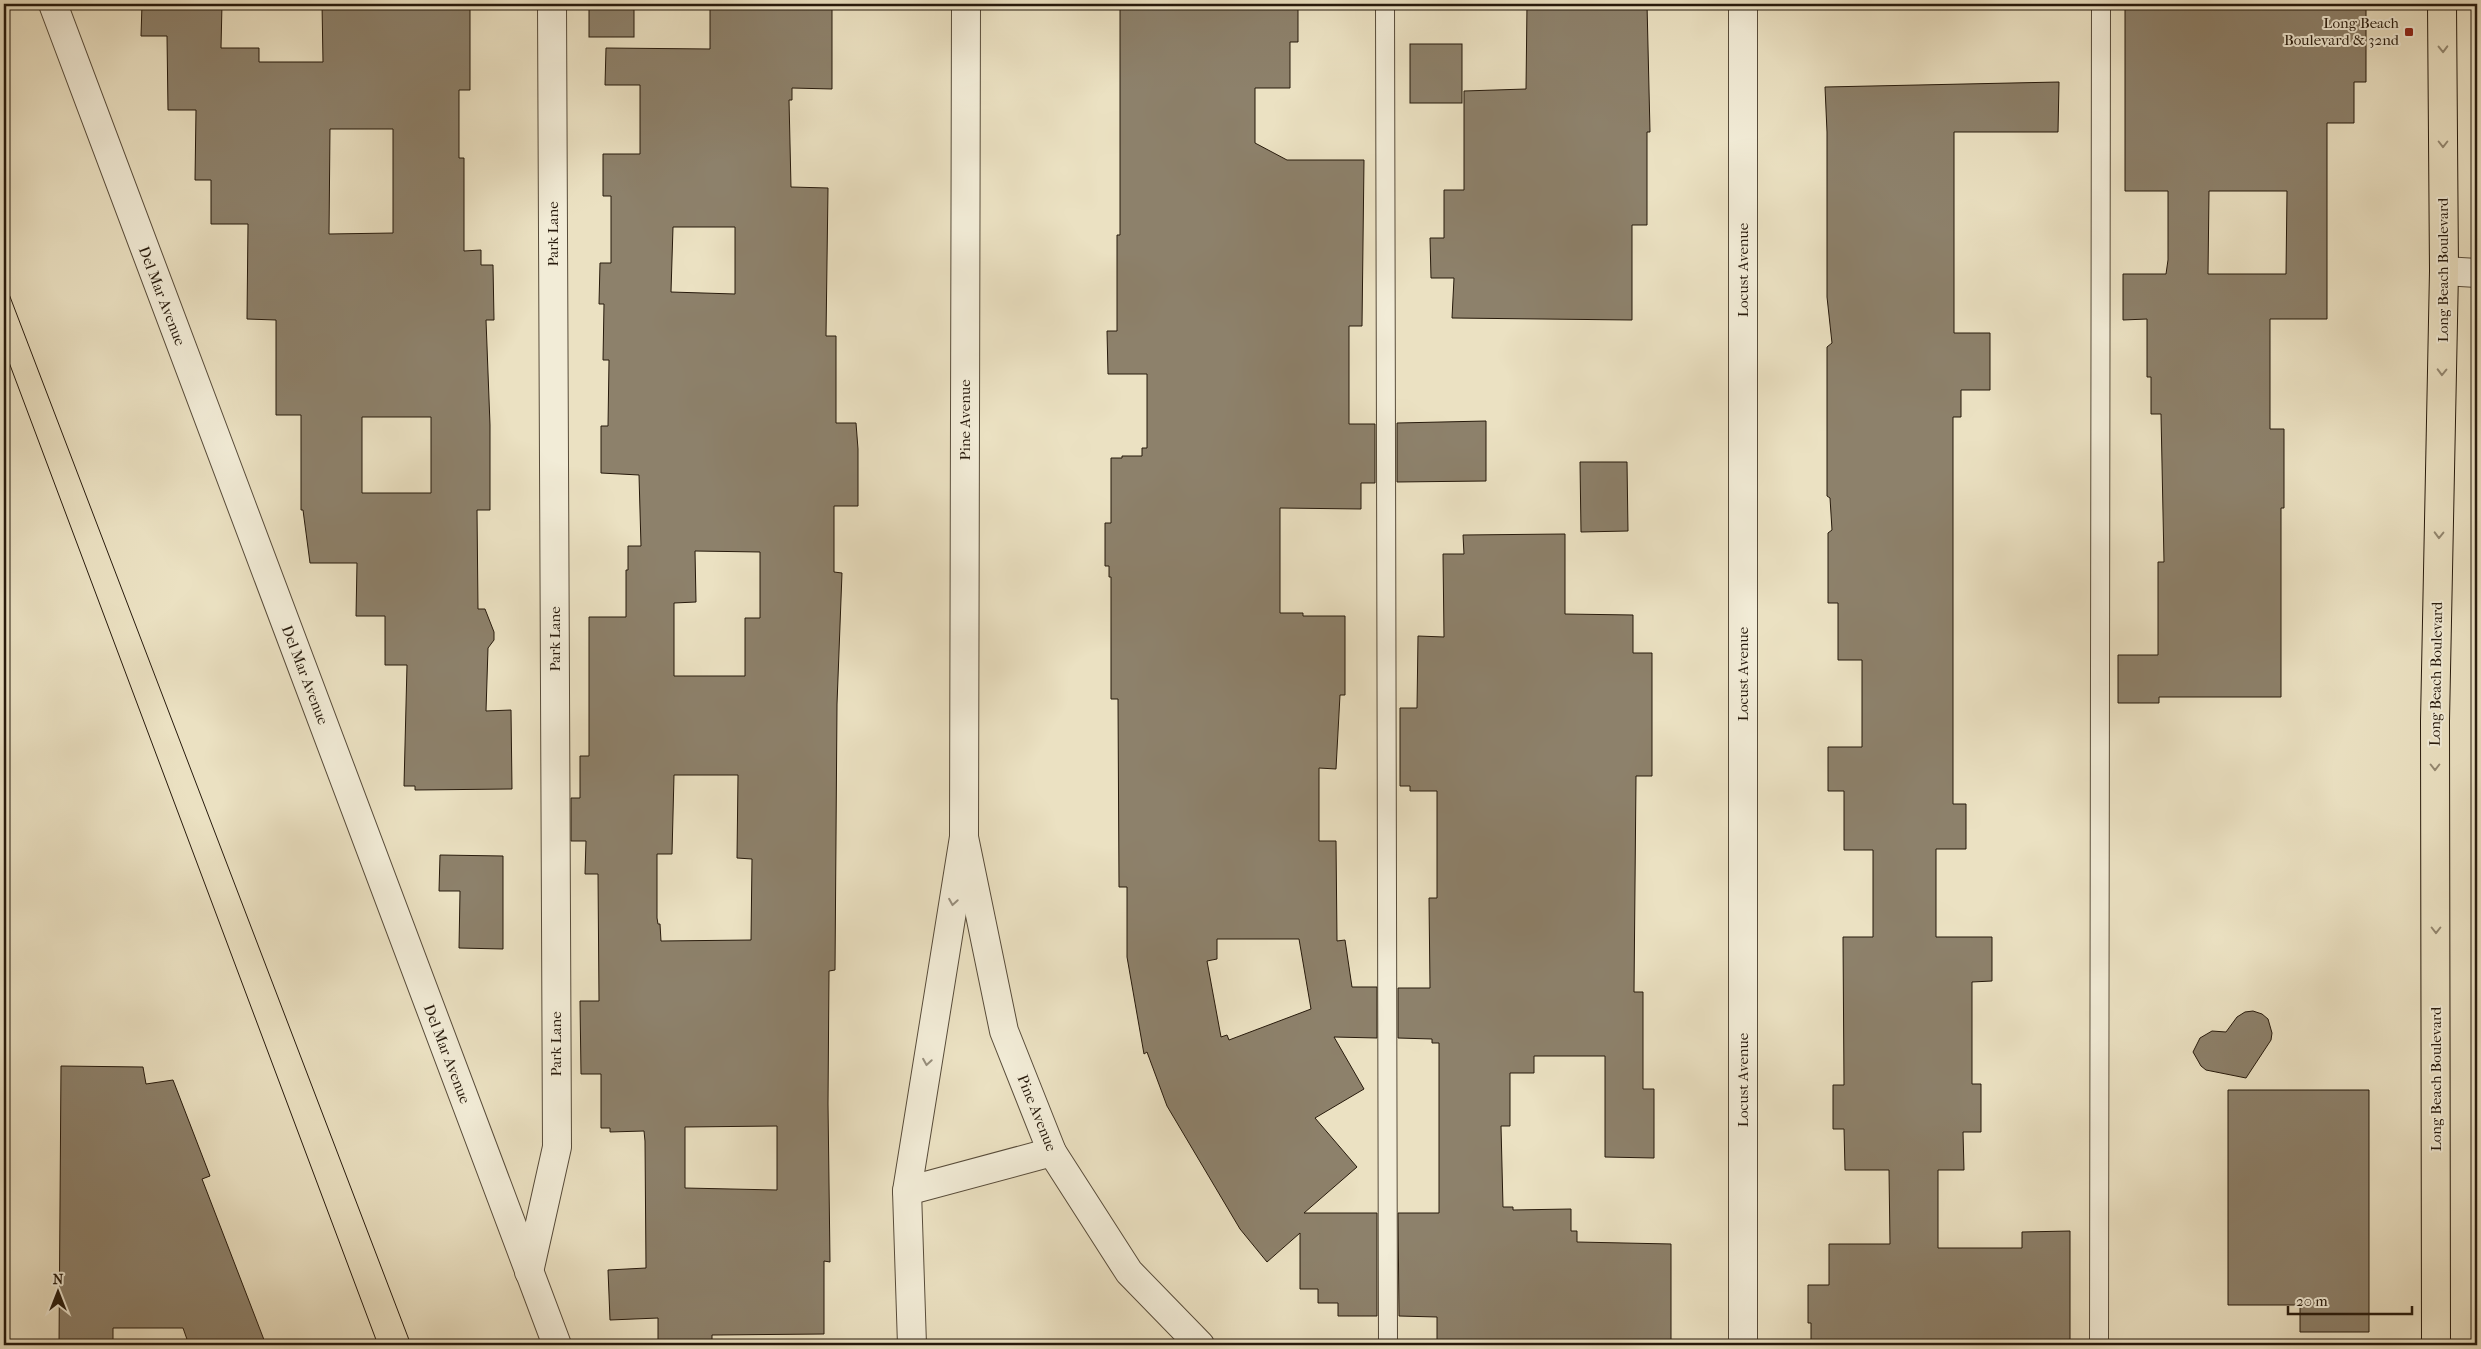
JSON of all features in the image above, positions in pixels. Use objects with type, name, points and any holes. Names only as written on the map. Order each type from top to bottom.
[{"type":"main road","name":"Long Beach Boulevard","points":[[2436,1345],[2435,720],[2444,271],[2442,4]]},
{"type":"street","name":"Del Mar Avenue","points":[[53,4],[557,1345]]},
{"type":"street","name":"Park Lane","points":[[529,1272],[557,1147],[552,4]]},
{"type":"street","name":"Pine Avenue","points":[[912,1345],[907,1191],[964,837],[966,4]]},
{"type":"street","name":"Locust Avenue","points":[[1744,4],[1744,1345]]},
{"type":"street","points":[[2444,271],[2477,273]]},
{"type":"street","name":"Pine Avenue","points":[[964,837],[1004,1031],[1052,1152],[1129,1272],[1200,1345]]},
{"type":"street","points":[[907,1191],[1052,1152]]},
{"type":"lane","points":[[1385,4],[1388,1345]]},
{"type":"lane","points":[[2099,1345],[2101,4]]},
{"type":"building","points":[[142,4],[222,4],[221,48],[259,48],[259,62],[323,62],[322,4],[470,4],[470,90],[459,90],[459,158],[464,158],[464,251],[481,250],[481,265],[493,265],[494,320],[486,320],[490,425],[490,510],[477,510],[478,609],[485,609],[494,632],[494,640],[488,648],[486,711],[511,710],[512,789],[415,790],[415,786],[404,786],[407,665],[385,665],[385,616],[356,616],[357,563],[310,563],[303,510],[301,510],[301,415],[276,415],[276,320],[247,319],[248,224],[211,224],[211,180],[195,180],[196,110],[168,110],[167,36],[141,36]],"holes":[[[330,129],[393,129],[393,233],[329,234]],[[362,417],[431,417],[431,493],[362,493]]]},
{"type":"building","points":[[589,4],[634,4],[634,37],[589,37]]},
{"type":"building","points":[[710,4],[832,4],[832,89],[792,88],[792,100],[789,100],[791,187],[828,188],[826,336],[836,336],[836,423],[856,423],[858,449],[858,506],[834,506],[834,572],[842,573],[837,704],[835,970],[829,971],[830,1262],[824,1261],[824,1334],[712,1335],[712,1345],[658,1345],[658,1318],[610,1320],[608,1270],[646,1268],[645,1141],[644,1131],[610,1132],[610,1128],[601,1128],[601,1074],[581,1074],[580,1001],[599,1001],[598,874],[585,874],[586,841],[571,841],[571,798],[580,798],[580,756],[589,756],[589,617],[626,617],[628,546],[641,546],[639,475],[601,473],[601,426],[608,426],[609,360],[603,360],[604,304],[599,304],[600,263],[611,263],[611,196],[603,196],[603,154],[640,154],[640,85],[605,85],[606,48],[710,49]],"holes":[[[673,227],[735,227],[735,294],[671,292]],[[695,551],[760,552],[760,618],[745,618],[745,676],[674,676],[674,603],[696,602]],[[674,775],[738,775],[737,858],[752,859],[751,940],[661,941],[660,924],[658,924],[657,918],[657,854],[672,854]],[[777,1126],[777,1190],[685,1188],[685,1127]]]},
{"type":"building","points":[[1120,4],[1298,4],[1298,42],[1290,42],[1290,88],[1255,88],[1255,143],[1287,160],[1364,160],[1362,326],[1349,326],[1349,424],[1375,424],[1375,483],[1361,483],[1361,509],[1280,508],[1280,613],[1303,613],[1303,616],[1345,616],[1345,695],[1340,695],[1336,769],[1319,768],[1319,841],[1336,841],[1337,941],[1345,940],[1352,987],[1377,987],[1377,1038],[1334,1037],[1364,1089],[1315,1118],[1357,1167],[1304,1213],[1377,1213],[1377,1316],[1338,1316],[1338,1303],[1318,1303],[1318,1289],[1300,1289],[1300,1233],[1267,1262],[1240,1229],[1167,1106],[1147,1052],[1144,1054],[1127,957],[1127,887],[1119,887],[1118,699],[1111,699],[1111,577],[1109,577],[1109,566],[1105,566],[1105,523],[1111,523],[1111,458],[1142,456],[1142,448],[1147,448],[1147,374],[1108,374],[1107,331],[1117,331],[1117,235],[1120,235]],"holes":[[[1217,939],[1299,939],[1311,1009],[1229,1040],[1227,1035],[1221,1037],[1207,961],[1217,959]]]},
{"type":"building","points":[[1527,4],[1647,4],[1650,132],[1647,132],[1647,225],[1632,225],[1632,320],[1452,318],[1454,278],[1431,278],[1430,238],[1444,238],[1444,190],[1464,190],[1464,91],[1526,89]]},
{"type":"building","points":[[2125,4],[2344,4],[2344,8],[2366,8],[2366,82],[2354,82],[2354,123],[2327,123],[2327,319],[2270,319],[2270,429],[2284,429],[2284,508],[2281,508],[2281,697],[2159,697],[2159,703],[2118,703],[2118,655],[2158,655],[2158,562],[2164,562],[2161,414],[2151,414],[2151,377],[2147,377],[2147,319],[2123,320],[2123,274],[2166,274],[2168,260],[2168,191],[2125,191]],"holes":[[[2209,191],[2287,191],[2286,274],[2208,274]]]},
{"type":"building","points":[[1410,44],[1462,44],[1462,103],[1410,103]]},
{"type":"building","points":[[2059,82],[2058,132],[1954,132],[1954,333],[1990,333],[1990,390],[1961,390],[1961,417],[1953,417],[1953,804],[1966,804],[1966,849],[1936,849],[1936,937],[1992,937],[1992,981],[1972,982],[1972,1084],[1981,1084],[1981,1132],[1963,1132],[1964,1170],[1938,1170],[1938,1248],[2022,1248],[2022,1232],[2070,1231],[2070,1345],[1811,1345],[1811,1323],[1808,1323],[1808,1285],[1829,1285],[1829,1244],[1890,1244],[1889,1170],[1845,1170],[1844,1129],[1833,1129],[1833,1085],[1844,1085],[1843,937],[1873,937],[1873,850],[1844,850],[1844,791],[1828,791],[1828,747],[1862,747],[1862,660],[1838,660],[1838,603],[1828,603],[1828,533],[1832,530],[1830,498],[1827,496],[1827,347],[1832,343],[1827,297],[1827,132],[1825,87]]},
{"type":"building","points":[[1486,421],[1486,481],[1397,482],[1397,423]]},
{"type":"building","points":[[1580,462],[1627,462],[1628,531],[1581,532]]},
{"type":"building","points":[[1565,534],[1565,614],[1633,615],[1633,653],[1652,653],[1652,776],[1636,776],[1634,992],[1643,992],[1643,1089],[1654,1089],[1654,1158],[1605,1157],[1605,1056],[1534,1056],[1534,1073],[1510,1073],[1510,1126],[1501,1126],[1503,1207],[1513,1207],[1513,1210],[1571,1209],[1571,1231],[1577,1231],[1577,1242],[1671,1244],[1671,1345],[1437,1345],[1437,1317],[1399,1316],[1398,1213],[1439,1213],[1439,1043],[1432,1043],[1432,1039],[1398,1038],[1398,988],[1430,988],[1429,898],[1437,898],[1437,791],[1410,791],[1410,786],[1400,786],[1400,708],[1417,708],[1418,636],[1444,637],[1443,554],[1464,554],[1463,535]]},
{"type":"building","points":[[440,855],[503,856],[503,949],[459,948],[460,891],[439,891]]},
{"type":"building","points":[[2253,1011],[2262,1014],[2268,1019],[2272,1033],[2271,1040],[2246,1078],[2206,1070],[2201,1066],[2193,1052],[2200,1038],[2212,1031],[2226,1032],[2237,1017],[2245,1012]]},
{"type":"building","points":[[61,1066],[143,1067],[146,1084],[173,1080],[210,1176],[202,1179],[266,1345],[189,1345],[183,1328],[113,1328],[113,1345],[59,1345]]},
{"type":"building","points":[[2228,1090],[2369,1090],[2369,1332],[2300,1332],[2300,1305],[2228,1305]]},
{"type":"tram line","points":[[4,281],[411,1345]]},
{"type":"tram line","points":[[4,349],[378,1345]]},
{"type":"place","name":"Long Beach Boulevard & 32nd","points":[[2409,32]]}]
